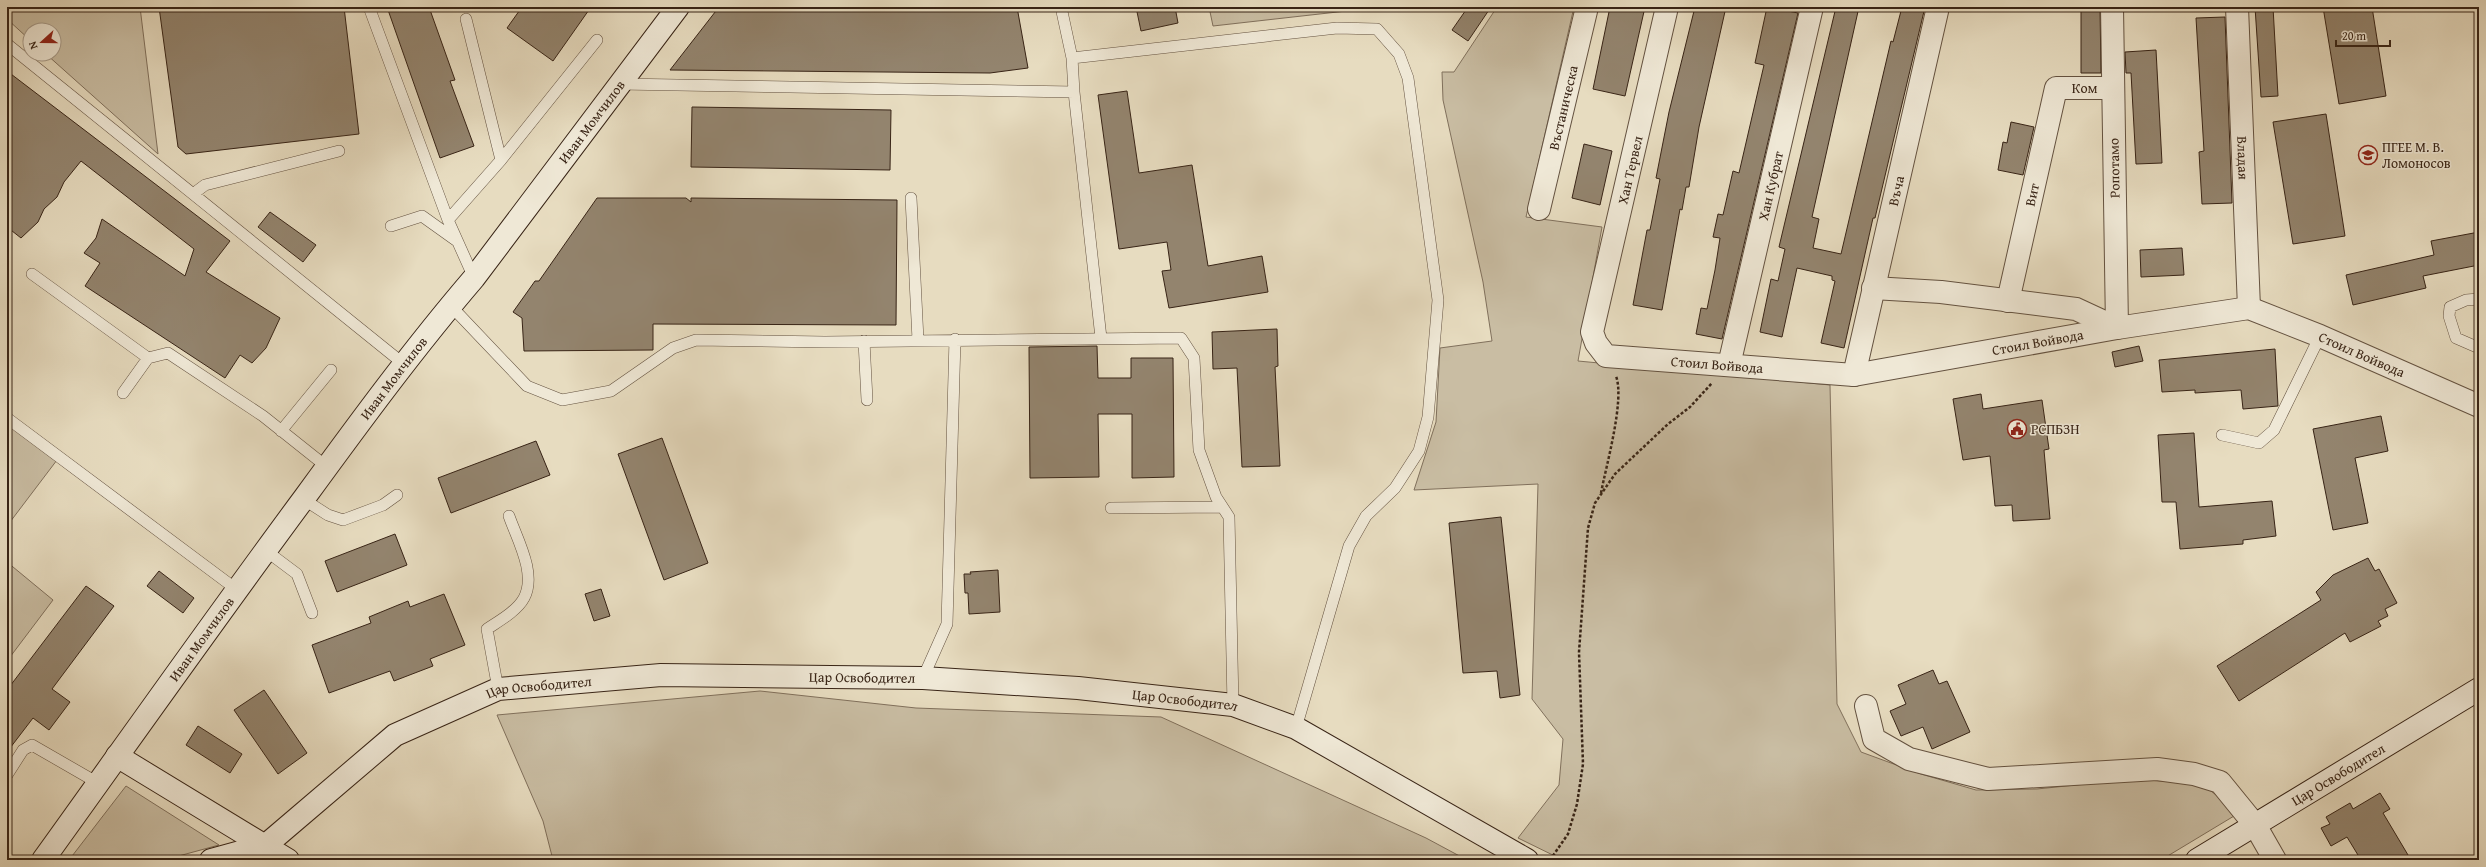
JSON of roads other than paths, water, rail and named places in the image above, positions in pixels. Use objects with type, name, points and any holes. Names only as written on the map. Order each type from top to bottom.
[{"type":"street","name":"Иван Момчилов","points":[[43,860],[265,550],[450,305],[474,278],[678,7]]},
{"type":"street","name":"Въстаническа","points":[[1539,209],[1587,7]]},
{"type":"street","name":"Хан Тервел","points":[[1606,356],[1596,343],[1592,332],[1668,7]]},
{"type":"street","name":"Хан Кубрат","points":[[1729,365],[1812,7]]},
{"type":"street","name":"Въча","points":[[1854,375],[1938,7]]},
{"type":"street","name":"Ропотамо","points":[[2112,7],[2117,328]]},
{"type":"street","name":"Владая","points":[[2237,7],[2250,308]]},
{"type":"street","name":"Ком","points":[[2056,88],[2113,88]]},
{"type":"street","name":"Вит","points":[[2008,301],[2056,88]]},
{"type":"street","points":[[1873,288],[1941,292],[2076,309],[2117,328]]},
{"type":"street","name":"Стоил Войвода","points":[[1606,356],[1854,375],[2117,328],[2250,308],[2320,336],[2479,406]]},
{"type":"street","name":"Цар Освободител","points":[[211,860],[266,845],[395,735],[498,689],[661,675],[923,678],[1078,688],[1234,705],[1296,728],[1527,860]]},
{"type":"street","name":"Цар Освободител","points":[[2197,860],[2479,689]]},
{"type":"street","points":[[1866,706],[1874,739],[1910,758],[1988,779],[2157,769],[2194,774],[2220,782],[2255,825],[2275,860]]},
{"type":"street","points":[[117,756],[266,845],[288,860]]},
{"type":"lane","points":[[369,7],[448,220],[474,278]]},
{"type":"lane","points":[[1061,7],[1072,58],[1074,92],[1102,338]]},
{"type":"lane","points":[[466,19],[501,160]]},
{"type":"lane","points":[[1072,58],[1337,28],[1377,30],[1399,54],[1408,78],[1438,300],[1428,417],[1419,451],[1395,488],[1366,516],[1349,546],[1296,728]]},
{"type":"lane","points":[[448,220],[501,160],[597,40]]},
{"type":"lane","points":[[7,44],[405,365]]},
{"type":"lane","points":[[620,84],[1074,92]]},
{"type":"lane","points":[[193,194],[205,185],[339,152]]},
{"type":"lane","points":[[911,198],[918,340]]},
{"type":"lane","points":[[391,226],[422,216],[458,241]]},
{"type":"lane","points":[[32,274],[148,358]]},
{"type":"lane","points":[[2479,299],[2466,300],[2450,307],[2449,316],[2456,338],[2479,348]]},
{"type":"lane","points":[[450,305],[527,386],[562,400],[611,391],[673,348],[696,340],[864,341],[1181,338],[1194,358],[1199,450],[1216,497],[1229,517],[1234,705]]},
{"type":"lane","points":[[2222,435],[2259,442],[2274,430],[2320,336]]},
{"type":"lane","points":[[923,678],[947,624],[955,339]]},
{"type":"lane","points":[[864,341],[867,400]]},
{"type":"lane","points":[[123,393],[148,358],[168,353],[263,416],[327,467]]},
{"type":"lane","points":[[281,431],[331,370]]},
{"type":"lane","points":[[7,418],[236,589]]},
{"type":"lane","points":[[303,499],[328,515],[343,520],[383,505],[397,495]]},
{"type":"lane","points":[[1111,508],[1222,507]]},
{"type":"lane","points":[[498,689],[487,629],[506,615],[524,598],[530,577],[509,516]]},
{"type":"lane","points":[[265,550],[297,574],[312,613]]},
{"type":"lane","points":[[7,775],[23,750],[32,745],[98,783]]},
{"type":"place","name":"ПГЕЕ М. В. Ломоносов","points":[[2368,155]]},
{"type":"place","name":"РСПБЗН","points":[[2017,429]]}]
